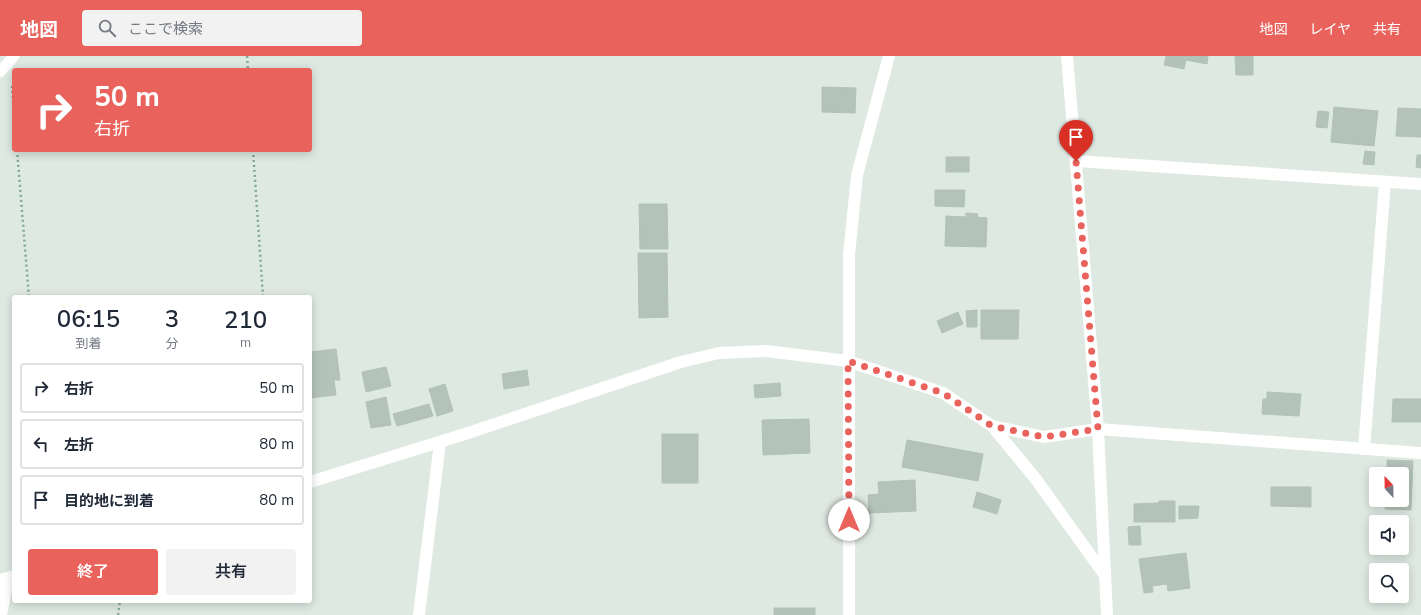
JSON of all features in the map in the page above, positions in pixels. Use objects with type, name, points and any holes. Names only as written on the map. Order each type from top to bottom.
[{"type":"street","points":[[849,615],[849,255],[857,175],[889,56]]},
{"type":"street","points":[[1067,56],[1098,429],[1107,615]]},
{"type":"street","points":[[1076,161],[1421,184]]},
{"type":"street","points":[[1364,449],[1385,182]]},
{"type":"street","points":[[312,481],[440,442],[681,362],[719,353],[766,351],[848,361],[943,393],[992,426],[1035,478],[1104,574]]},
{"type":"street","points":[[992,426],[1044,437],[1098,429],[1421,453]]},
{"type":"street","points":[[419,615],[440,442]]},
{"type":"street","points":[[1,615],[7,578]]},
{"type":"lane","points":[[0,72],[12,59]]},
{"type":"path","points":[[247,56],[248,68]]},
{"type":"path","points":[[17,152],[29,295]]},
{"type":"path","points":[[253,152],[263,295]]},
{"type":"path","points":[[118,615],[120,603]]},
{"type":"building","points":[[1166,56],[1208,56],[1207,64],[1186,60],[1184,69],[1164,65]]},
{"type":"building","points":[[1235,56],[1253,56],[1253,75],[1236,75]]},
{"type":"building","points":[[822,87],[856,88],[855,113],[822,112]]},
{"type":"building","points":[[1334,107],[1378,111],[1374,146],[1331,142]]},
{"type":"building","points":[[1398,108],[1421,109],[1421,137],[1396,136]]},
{"type":"building","points":[[1318,111],[1329,112],[1327,128],[1316,127]]},
{"type":"building","points":[[1365,151],[1375,152],[1374,165],[1363,164]]},
{"type":"building","points":[[1417,155],[1421,155],[1421,168],[1416,167]]},
{"type":"building","points":[[946,157],[969,157],[969,172],[946,172]]},
{"type":"building","points":[[935,190],[965,190],[964,207],[935,206]]},
{"type":"building","points":[[639,204],[667,204],[668,249],[640,249]]},
{"type":"building","points":[[966,213],[978,214],[977,217],[987,218],[986,247],[945,246],[946,216],[966,217]]},
{"type":"building","points":[[638,253],[667,253],[668,317],[639,318]]},
{"type":"building","points":[[977,310],[977,327],[967,327],[966,311]]},
{"type":"building","points":[[981,310],[1019,310],[1018,339],[981,339]]},
{"type":"building","points":[[958,312],[963,324],[942,333],[937,321]]},
{"type":"building","points":[[336,349],[340,380],[334,380],[336,395],[312,398],[312,352]]},
{"type":"building","points":[[386,367],[391,386],[366,392],[362,372]]},
{"type":"building","points":[[527,370],[529,385],[504,389],[502,374]]},
{"type":"building","points":[[780,383],[781,396],[755,398],[754,385]]},
{"type":"building","points":[[445,384],[453,411],[437,416],[429,389]]},
{"type":"building","points":[[1267,392],[1301,394],[1299,416],[1262,414],[1263,399],[1267,399]]},
{"type":"building","points":[[386,397],[391,425],[371,428],[366,402]]},
{"type":"building","points":[[1393,399],[1421,399],[1421,422],[1392,422]]},
{"type":"building","points":[[429,404],[433,416],[397,426],[393,414]]},
{"type":"building","points":[[809,419],[810,453],[763,455],[762,420]]},
{"type":"building","points":[[662,434],[698,434],[698,483],[662,483]]},
{"type":"building","points":[[907,440],[983,454],[978,481],[902,467]]},
{"type":"building","points":[[1387,460],[1413,461],[1411,510],[1385,509],[1385,507],[1409,507],[1409,467],[1387,467]]},
{"type":"building","points":[[915,480],[916,511],[869,513],[868,495],[879,494],[878,482]]},
{"type":"building","points":[[1271,487],[1311,487],[1311,507],[1271,506]]},
{"type":"building","points":[[977,492],[1001,500],[997,514],[973,507]]},
{"type":"building","points":[[1159,501],[1175,501],[1175,522],[1134,522],[1134,504],[1159,503]]},
{"type":"building","points":[[1179,506],[1199,506],[1198,518],[1179,519]]},
{"type":"building","points":[[1140,526],[1141,545],[1129,545],[1128,527]]},
{"type":"building","points":[[1186,553],[1190,588],[1168,591],[1167,584],[1152,586],[1153,592],[1144,593],[1139,559]]},
{"type":"building","points":[[774,608],[815,608],[815,615],[774,615]]},
{"type":"route","points":[[849,520],[848,361],[943,393],[992,426],[1044,437],[1098,429],[1076,161]]}]
